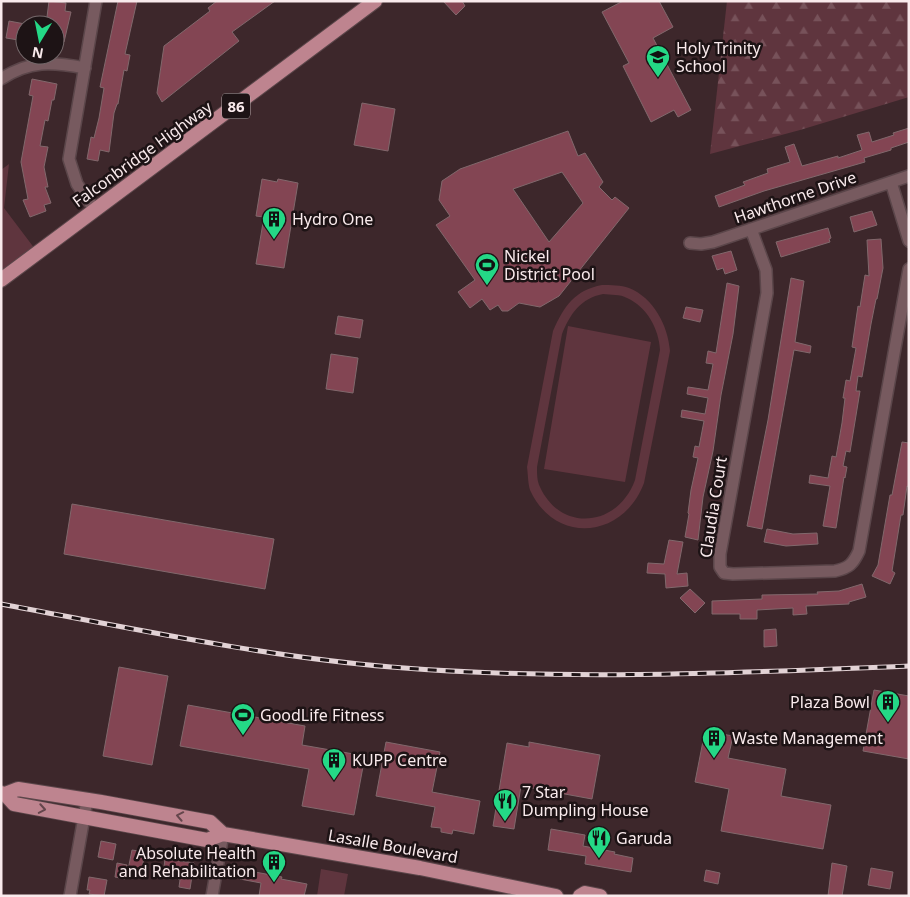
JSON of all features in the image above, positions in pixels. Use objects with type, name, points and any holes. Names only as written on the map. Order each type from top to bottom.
[{"type":"main road","name":"Falconbridge Highway","points":[[1,280],[152,169],[371,2]]},
{"type":"main road","name":"Lasalle Boulevard","points":[[3,793],[18,789],[210,822],[223,834]]},
{"type":"main road","name":"Lasalle Boulevard","points":[[3,793],[14,804],[207,840],[223,834],[420,868],[556,896]]},
{"type":"main road","points":[[580,896],[585,893],[600,896]]},
{"type":"street","points":[[95,210],[77,184],[69,159],[96,1]]},
{"type":"street","points":[[1,79],[17,70],[35,64],[56,63],[85,68]]},
{"type":"street","name":"Hawthorne Drive","points":[[690,242],[701,244],[713,242],[909,176]]},
{"type":"street","points":[[891,182],[909,241]]},
{"type":"street","name":"Claudia Court","points":[[751,229],[766,270],[768,284],[720,554],[720,567],[724,573],[835,571],[850,567],[854,562],[859,551],[909,269]]},
{"type":"street","points":[[70,896],[87,800]]},
{"type":"street","points":[[212,896],[223,834]]},
{"type":"green space","points":[[727,1],[909,1],[909,97],[800,130],[710,154]]},
{"type":"green space","points":[[9,164],[4,208],[38,253],[1,281],[1,170]]},
{"type":"green space","points":[[602,285],[623,286],[646,299],[663,323],[670,351],[644,483],[634,502],[621,515],[605,524],[588,528],[572,527],[555,520],[541,508],[530,490],[527,467],[553,331],[561,314],[572,300],[593,287]],"holes":[[[603,294],[624,297],[640,307],[651,319],[657,334],[660,350],[635,480],[627,496],[616,507],[603,515],[589,518],[575,517],[561,512],[549,502],[539,485],[537,467],[562,334],[569,320],[582,303]]]},
{"type":"green space","points":[[568,326],[651,342],[625,482],[544,469]]},
{"type":"green space","points":[[321,869],[348,874],[344,896],[317,896]]},
{"type":"building","points":[[49,1],[66,3],[65,11],[71,12],[65,38],[65,15],[47,15]]},
{"type":"building","points":[[118,1],[137,1],[125,54],[130,55],[127,71],[124,70],[118,104],[114,113],[109,152],[100,150],[98,161],[87,159],[91,137],[94,138],[99,118],[104,88],[100,87]]},
{"type":"building","points":[[217,1],[275,1],[232,32],[239,41],[162,102],[157,93],[164,46],[210,11],[208,8]]},
{"type":"building","points":[[443,1],[462,1],[465,6],[456,15]]},
{"type":"building","points":[[623,1],[659,1],[673,27],[653,38],[691,110],[678,117],[674,110],[651,122],[623,66],[629,63],[602,12]]},
{"type":"building","points":[[9,21],[15,22],[15,39],[6,38]]},
{"type":"building","points":[[32,79],[57,84],[48,121],[45,120],[40,146],[48,147],[44,167],[48,187],[45,187],[51,203],[44,205],[46,211],[30,217],[23,200],[28,199],[21,162],[33,96],[29,95]]},
{"type":"building","points":[[362,103],[395,109],[388,151],[354,145]]},
{"type":"building","points":[[909,128],[909,142],[891,148],[891,150],[864,158],[865,162],[764,191],[719,207],[715,196],[745,185],[743,182],[768,173],[767,169],[790,162],[785,147],[794,144],[802,166],[838,156],[838,158],[862,150],[857,135],[869,132],[872,142]]},
{"type":"building","points":[[568,131],[578,156],[585,153],[603,182],[599,187],[612,200],[615,197],[629,208],[559,296],[540,307],[519,303],[508,311],[502,311],[498,305],[490,310],[482,299],[470,308],[458,292],[475,280],[436,225],[450,216],[439,200],[442,181],[460,169]],"holes":[[[562,172],[583,203],[549,242],[513,189]]]},
{"type":"building","name":"Hydro One","points":[[262,179],[277,182],[278,179],[298,183],[284,268],[256,264],[264,217],[256,216]]},
{"type":"building","points":[[872,211],[877,225],[854,232],[850,217]]},
{"type":"building","points":[[828,228],[831,238],[829,239],[830,242],[781,257],[776,242]]},
{"type":"building","points":[[881,239],[883,268],[862,377],[858,376],[856,391],[860,391],[850,452],[846,451],[843,466],[847,467],[836,528],[823,526],[830,486],[809,483],[810,475],[828,478],[832,456],[836,457],[842,423],[846,380],[850,381],[856,348],[852,347],[858,306],[860,307],[865,275],[869,276],[867,240]]},
{"type":"building","points":[[731,251],[737,270],[725,274],[723,268],[717,270],[712,256]]},
{"type":"building","points":[[791,278],[804,281],[795,342],[811,346],[810,353],[794,350],[762,529],[747,526],[768,420]]},
{"type":"building","points":[[727,283],[739,286],[733,334],[721,395],[713,451],[703,497],[698,540],[685,537],[691,490],[698,458],[693,457],[695,446],[699,447],[704,421],[681,417],[682,410],[705,414],[708,398],[687,394],[688,387],[708,390],[713,364],[706,363],[708,351],[716,353]]},
{"type":"building","points":[[686,307],[703,310],[700,322],[683,318]]},
{"type":"building","points":[[338,316],[363,320],[360,338],[335,334]]},
{"type":"building","points":[[331,354],[358,358],[353,393],[326,389]]},
{"type":"building","points":[[902,442],[909,443],[909,487],[907,486],[903,515],[901,515],[892,571],[895,573],[890,584],[872,576],[878,565],[890,495],[892,495]]},
{"type":"building","points":[[72,504],[274,539],[265,589],[64,554]]},
{"type":"building","points":[[767,529],[793,534],[817,533],[818,544],[786,546],[764,542]]},
{"type":"building","points":[[669,540],[683,542],[677,574],[687,573],[688,586],[666,588],[665,574],[647,573],[648,563],[664,564]]},
{"type":"building","points":[[862,584],[866,597],[849,602],[849,604],[806,606],[807,614],[793,615],[793,608],[757,610],[757,619],[740,619],[740,614],[712,614],[712,601],[762,599],[762,595],[818,594],[817,592],[839,591]]},
{"type":"building","points":[[690,589],[705,603],[695,613],[680,598]]},
{"type":"building","points":[[776,629],[777,646],[764,647],[764,630]]},
{"type":"building","points":[[119,667],[168,676],[152,765],[103,756]]},
{"type":"building","name":"Plaza Bowl","points":[[874,690],[909,696],[909,759],[863,751]]},
{"type":"building","points":[[188,705],[305,726],[302,745],[365,756],[354,815],[302,806],[309,769],[180,746]]},
{"type":"building","points":[[705,731],[733,736],[728,758],[786,769],[781,796],[831,805],[823,849],[721,831],[729,789],[695,782]]},
{"type":"building","points":[[386,742],[440,752],[432,792],[480,801],[474,834],[453,830],[452,834],[441,832],[441,828],[431,827],[435,807],[376,796]]},
{"type":"building","points":[[529,742],[600,755],[592,799],[521,786],[514,829],[493,826],[507,743],[529,747]]},
{"type":"building","points":[[551,829],[585,835],[583,846],[615,852],[614,854],[633,858],[631,872],[585,864],[586,856],[548,850]]},
{"type":"building","points":[[101,841],[116,844],[113,860],[98,857]]},
{"type":"building","points":[[132,850],[145,852],[141,873],[128,870]]},
{"type":"building","points":[[165,859],[194,863],[190,889],[179,887],[180,880],[178,877],[163,875]]},
{"type":"building","points":[[117,863],[127,865],[125,879],[115,877]]},
{"type":"building","points":[[832,863],[847,866],[842,896],[828,896]]},
{"type":"building","points":[[243,867],[255,870],[255,872],[282,877],[281,879],[307,884],[304,896],[259,896],[261,883],[240,879]]},
{"type":"building","points":[[871,868],[893,872],[890,889],[868,885]]},
{"type":"building","points":[[706,870],[720,873],[718,884],[704,881]]},
{"type":"building","points":[[89,877],[107,880],[104,896],[89,894],[90,890],[87,890]]},
{"type":"railway","points":[[1,604],[244,649],[391,667],[520,674],[585,675],[714,673],[909,666]]},
{"type":"place","name":"Holy Trinity School","points":[[658,78]]},
{"type":"place","name":"Hydro One","points":[[274,240]]},
{"type":"place","name":"Nickel District Pool","points":[[487,286]]},
{"type":"place","name":"Plaza Bowl","points":[[888,723]]},
{"type":"place","name":"GoodLife Fitness","points":[[243,736]]},
{"type":"place","name":"Waste Management","points":[[714,759]]},
{"type":"place","name":"KUPP Centre","points":[[334,781]]},
{"type":"place","name":"7 Star Dumpling House","points":[[505,822]]},
{"type":"place","name":"Garuda","points":[[599,859]]},
{"type":"place","name":"Absolute Health and Rehabilitation","points":[[274,883]]}]
